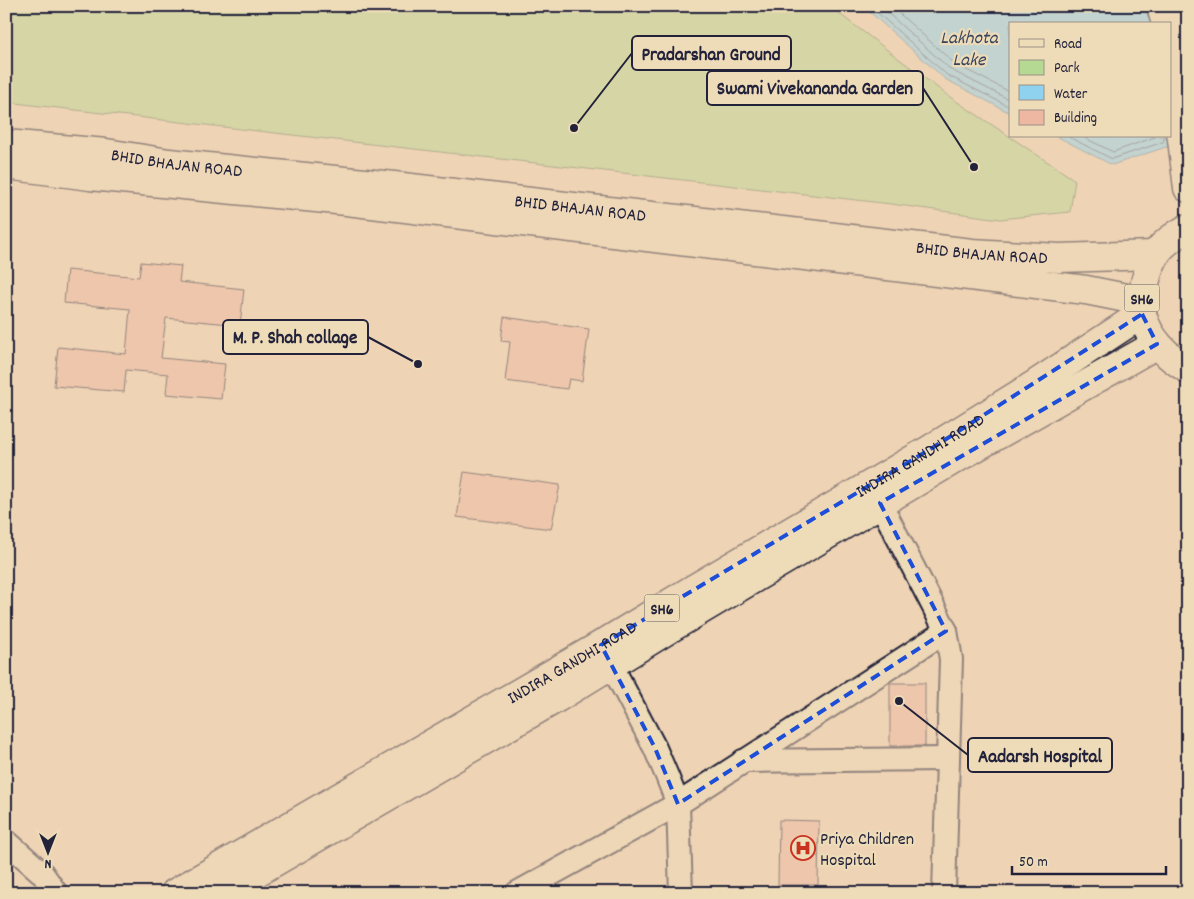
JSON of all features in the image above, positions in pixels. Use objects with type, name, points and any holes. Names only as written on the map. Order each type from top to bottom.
[{"type":"main road","points":[[1161,6],[1165,22]]},
{"type":"main road","points":[[1183,6],[1188,25]]},
{"type":"main road","points":[[1172,58],[1188,188]]},
{"type":"main road","name":"BHID BHAJAN ROAD","points":[[6,144],[106,153],[169,163],[394,186],[972,253],[1059,258],[1154,255]]},
{"type":"main road","name":"BHID BHAJAN ROAD","points":[[6,165],[90,176],[357,202],[1086,290],[1142,308]]},
{"type":"main road","name":"SH6","points":[[1188,228],[1170,237],[1154,255],[1142,308],[1157,344],[1176,362],[1188,369]]},
{"type":"main road","name":"INDIRA GANDHI ROAD","points":[[221,893],[607,655],[695,588],[929,450],[1031,387],[1142,308]]},
{"type":"main road","name":"INDIRA GANDHI ROAD","points":[[175,893],[607,655],[669,629],[880,503],[1157,344]]},
{"type":"street","points":[[880,503],[946,631],[951,659],[944,893]]},
{"type":"street","points":[[517,893],[678,804],[946,631]]},
{"type":"street","points":[[607,655],[655,748],[678,804],[681,893]]},
{"type":"street","points":[[743,761],[948,759]]},
{"type":"street","points":[[6,841],[42,873],[56,893]]},
{"type":"highlighted area","points":[[1142,314],[1157,344],[880,503],[946,631],[678,804],[655,748],[601,645],[929,450]]},
{"type":"green space","points":[[6,6],[829,6],[947,95],[1009,136],[1009,138],[1075,180],[1070,212],[1000,219],[891,204],[6,102]]},
{"type":"water","name":"Lakhota Lake","points":[[863,6],[1149,6],[1155,22],[1009,22],[1009,112],[945,79]]},
{"type":"water","points":[[1060,138],[1169,138],[1169,146],[1112,165]]},
{"type":"building","points":[[141,262],[181,266],[179,282],[244,289],[240,325],[166,318],[161,358],[225,364],[221,399],[166,394],[168,374],[126,370],[124,392],[54,386],[58,347],[126,354],[130,309],[64,303],[67,270],[139,277]]},
{"type":"building","points":[[504,317],[589,329],[582,381],[569,379],[567,389],[505,381],[510,342],[501,341]]},
{"type":"building","points":[[464,472],[560,485],[551,529],[457,517]]},
{"type":"building","points":[[890,683],[925,683],[925,746],[890,746]]},
{"type":"building","points":[[779,820],[819,821],[818,885],[778,885]]},
{"type":"place","name":"Pradarshan Ground","points":[[574,128]]},
{"type":"place","name":"Swami Vivekananda Garden","points":[[974,167]]},
{"type":"place","name":"M. P. Shah collage","points":[[418,364]]},
{"type":"place","name":"Aadarsh Hospital","points":[[899,701]]},
{"type":"place","name":"Priya Children Hospital","points":[[803,848]]}]
